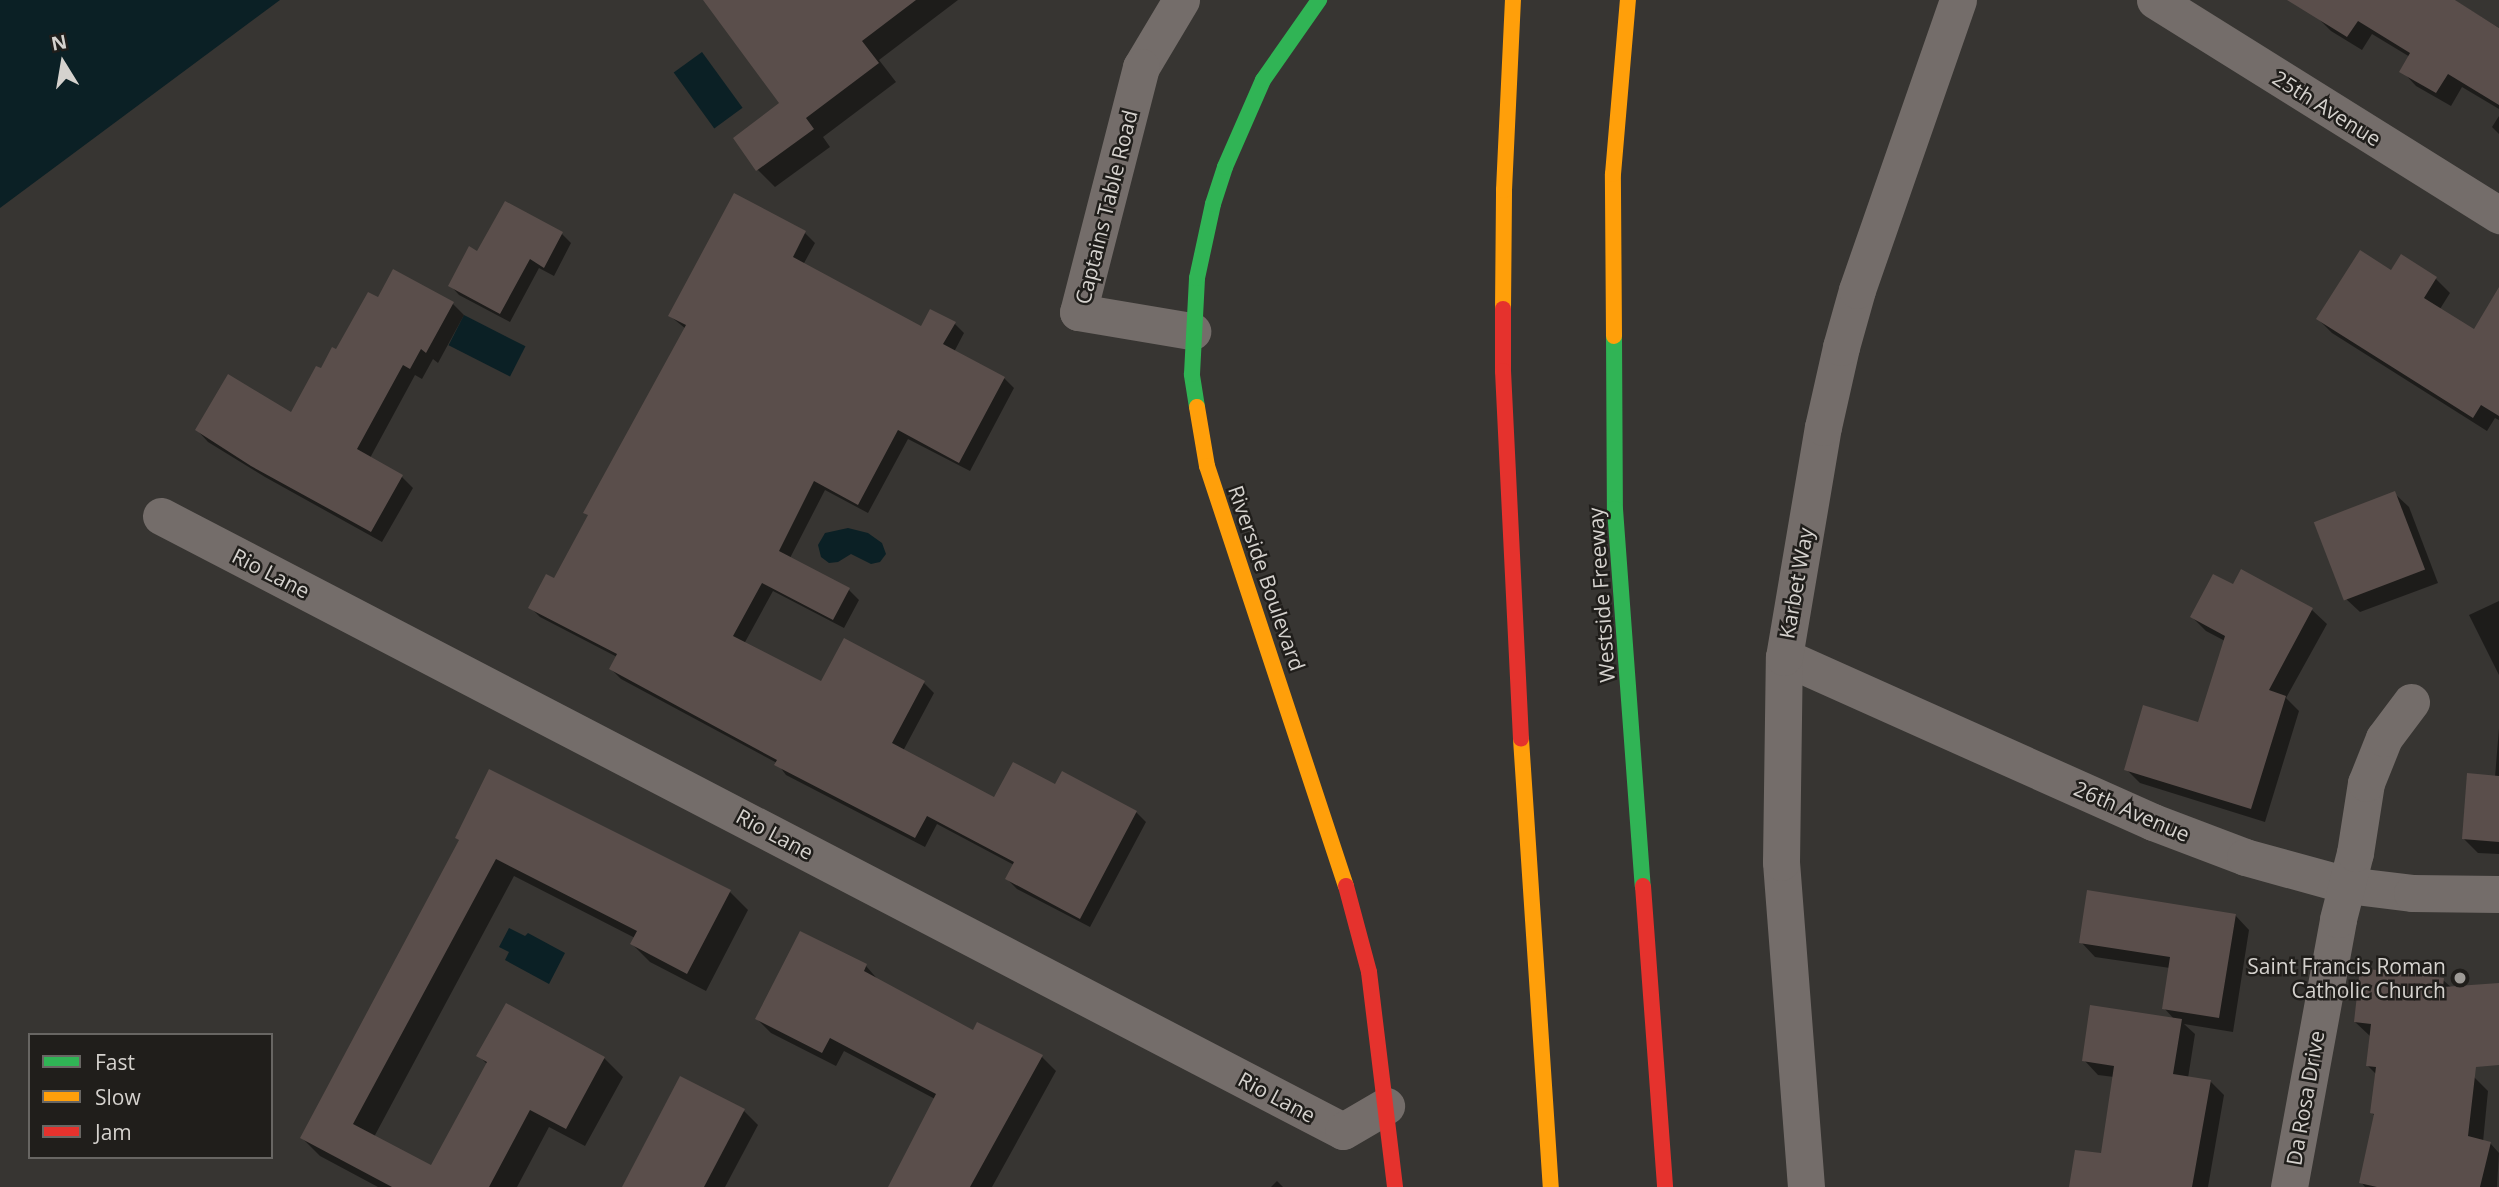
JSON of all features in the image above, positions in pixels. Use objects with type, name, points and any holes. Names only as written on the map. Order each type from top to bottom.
[{"type":"main road","name":"Riverside Boulevard","points":[[1320,0],[1264,80],[1234,141],[1203,244],[1192,331],[1193,385],[1204,455],[1357,920],[1369,972],[1395,1187]]},
{"type":"main road","points":[[1513,0],[1504,190],[1503,372],[1515,649],[1550,1187]]},
{"type":"main road","name":"Westside Freeway","points":[[1628,0],[1613,174],[1615,509],[1665,1187]]},
{"type":"street","name":"Captains Table Road","points":[[1181,0],[1141,67],[1078,312],[1192,331]]},
{"type":"street","name":"Karbet Way","points":[[1806,1187],[1781,862],[1784,657],[1823,427],[1841,348],[1857,290],[1958,0]]},
{"type":"street","name":"25th Avenue","points":[[2155,0],[2499,215]]},
{"type":"street","name":"Rio Lane","points":[[161,516],[1343,1131],[1386,1106]]},
{"type":"street","name":"26th Avenue","points":[[1784,657],[2153,822],[2245,857],[2347,885],[2412,893],[2499,894]]},
{"type":"street","name":"Da Rosa Drive","points":[[2289,1187],[2337,919],[2347,885],[2366,783],[2384,738],[2411,702]]},
{"type":"water","points":[[0,0],[280,0],[0,208]]},
{"type":"water","points":[[702,52],[743,108],[714,128],[674,73]]},
{"type":"water","points":[[464,315],[525,346],[510,377],[449,345]]},
{"type":"water","points":[[848,528],[868,533],[882,543],[886,554],[880,562],[871,564],[851,554],[838,562],[829,563],[821,557],[818,545],[825,533]]},
{"type":"water","points":[[509,928],[525,936],[528,933],[565,953],[549,984],[505,960],[509,952],[499,947]]},
{"type":"building","points":[[703,0],[916,0],[862,41],[879,63],[806,118],[814,129],[756,171],[733,138],[779,103]]},
{"type":"building","points":[[2287,0],[2455,0],[2499,28],[2499,105],[2448,74],[2436,93],[2399,72],[2410,53],[2358,21],[2347,37]]},
{"type":"building","points":[[734,193],[806,231],[793,257],[921,326],[930,309],[956,322],[943,344],[1005,377],[959,463],[898,430],[858,505],[814,481],[779,551],[850,588],[833,620],[762,583],[733,636],[821,681],[844,638],[925,681],[892,743],[994,797],[1013,762],[1055,784],[1062,771],[1137,811],[1080,919],[1005,879],[1014,862],[927,816],[915,838],[774,765],[777,760],[609,669],[617,654],[528,608],[546,574],[554,578],[588,515],[583,513],[686,325],[668,316]]},
{"type":"building","points":[[505,201],[563,232],[544,268],[530,259],[500,314],[448,286],[469,246],[477,251]]},
{"type":"building","points":[[2360,250],[2391,270],[2401,254],[2437,277],[2424,298],[2474,329],[2499,287],[2499,416],[2481,405],[2473,418],[2316,319]]},
{"type":"building","points":[[393,269],[454,302],[426,353],[421,349],[410,369],[403,365],[357,449],[403,475],[371,532],[251,466],[195,430],[228,374],[291,412],[316,366],[321,368],[332,347],[336,349],[368,292],[378,297]]},
{"type":"building","points":[[2395,491],[2425,569],[2344,601],[2314,522]]},
{"type":"building","points":[[2241,569],[2313,608],[2269,690],[2286,696],[2251,809],[2124,770],[2143,705],[2198,722],[2225,636],[2190,617],[2213,574],[2233,584]]},
{"type":"building","points":[[489,769],[731,890],[687,974],[630,944],[637,931],[496,859],[353,1124],[431,1165],[487,1062],[476,1056],[506,1003],[605,1057],[566,1129],[530,1110],[489,1187],[392,1187],[300,1138],[459,840],[455,838]]},
{"type":"building","points":[[2467,773],[2499,776],[2499,842],[2462,839]]},
{"type":"building","points":[[2087,890],[2236,914],[2219,1018],[2162,1009],[2170,957],[2079,943]]},
{"type":"building","points":[[800,931],[867,964],[864,971],[973,1030],[977,1022],[1043,1055],[970,1187],[888,1187],[936,1094],[830,1038],[822,1053],[755,1019]]},
{"type":"building","points":[[2360,968],[2444,978],[2443,987],[2499,983],[2499,1065],[2476,1067],[2468,1136],[2491,1142],[2480,1187],[2377,1187],[2359,1183],[2374,1114],[2370,1113],[2376,1067],[2366,1066],[2371,1024],[2354,1022]]},
{"type":"building","points":[[2090,1005],[2182,1019],[2173,1074],[2211,1080],[2192,1187],[2069,1187],[2075,1150],[2101,1153],[2114,1066],[2082,1061]]},
{"type":"building","points":[[680,1076],[745,1109],[704,1187],[622,1187]]},
{"type":"traffic: fast","points":[[1197,407],[1192,374],[1197,278],[1213,204],[1225,167],[1263,80],[1319,0]]},
{"type":"traffic: fast","points":[[1614,336],[1615,509],[1643,886]]},
{"type":"traffic: slow","points":[[1503,309],[1504,190],[1513,0]]},
{"type":"traffic: slow","points":[[1614,336],[1613,174],[1628,0]]},
{"type":"traffic: slow","points":[[1197,407],[1207,466],[1346,886]]},
{"type":"traffic: slow","points":[[1521,739],[1551,1187]]},
{"type":"traffic: jam","points":[[1503,309],[1503,371],[1521,739]]},
{"type":"traffic: jam","points":[[1346,886],[1369,972],[1395,1187]]},
{"type":"traffic: jam","points":[[1643,886],[1665,1187]]},
{"type":"place","name":"Saint Francis Roman Catholic Church","points":[[2460,978]]}]
